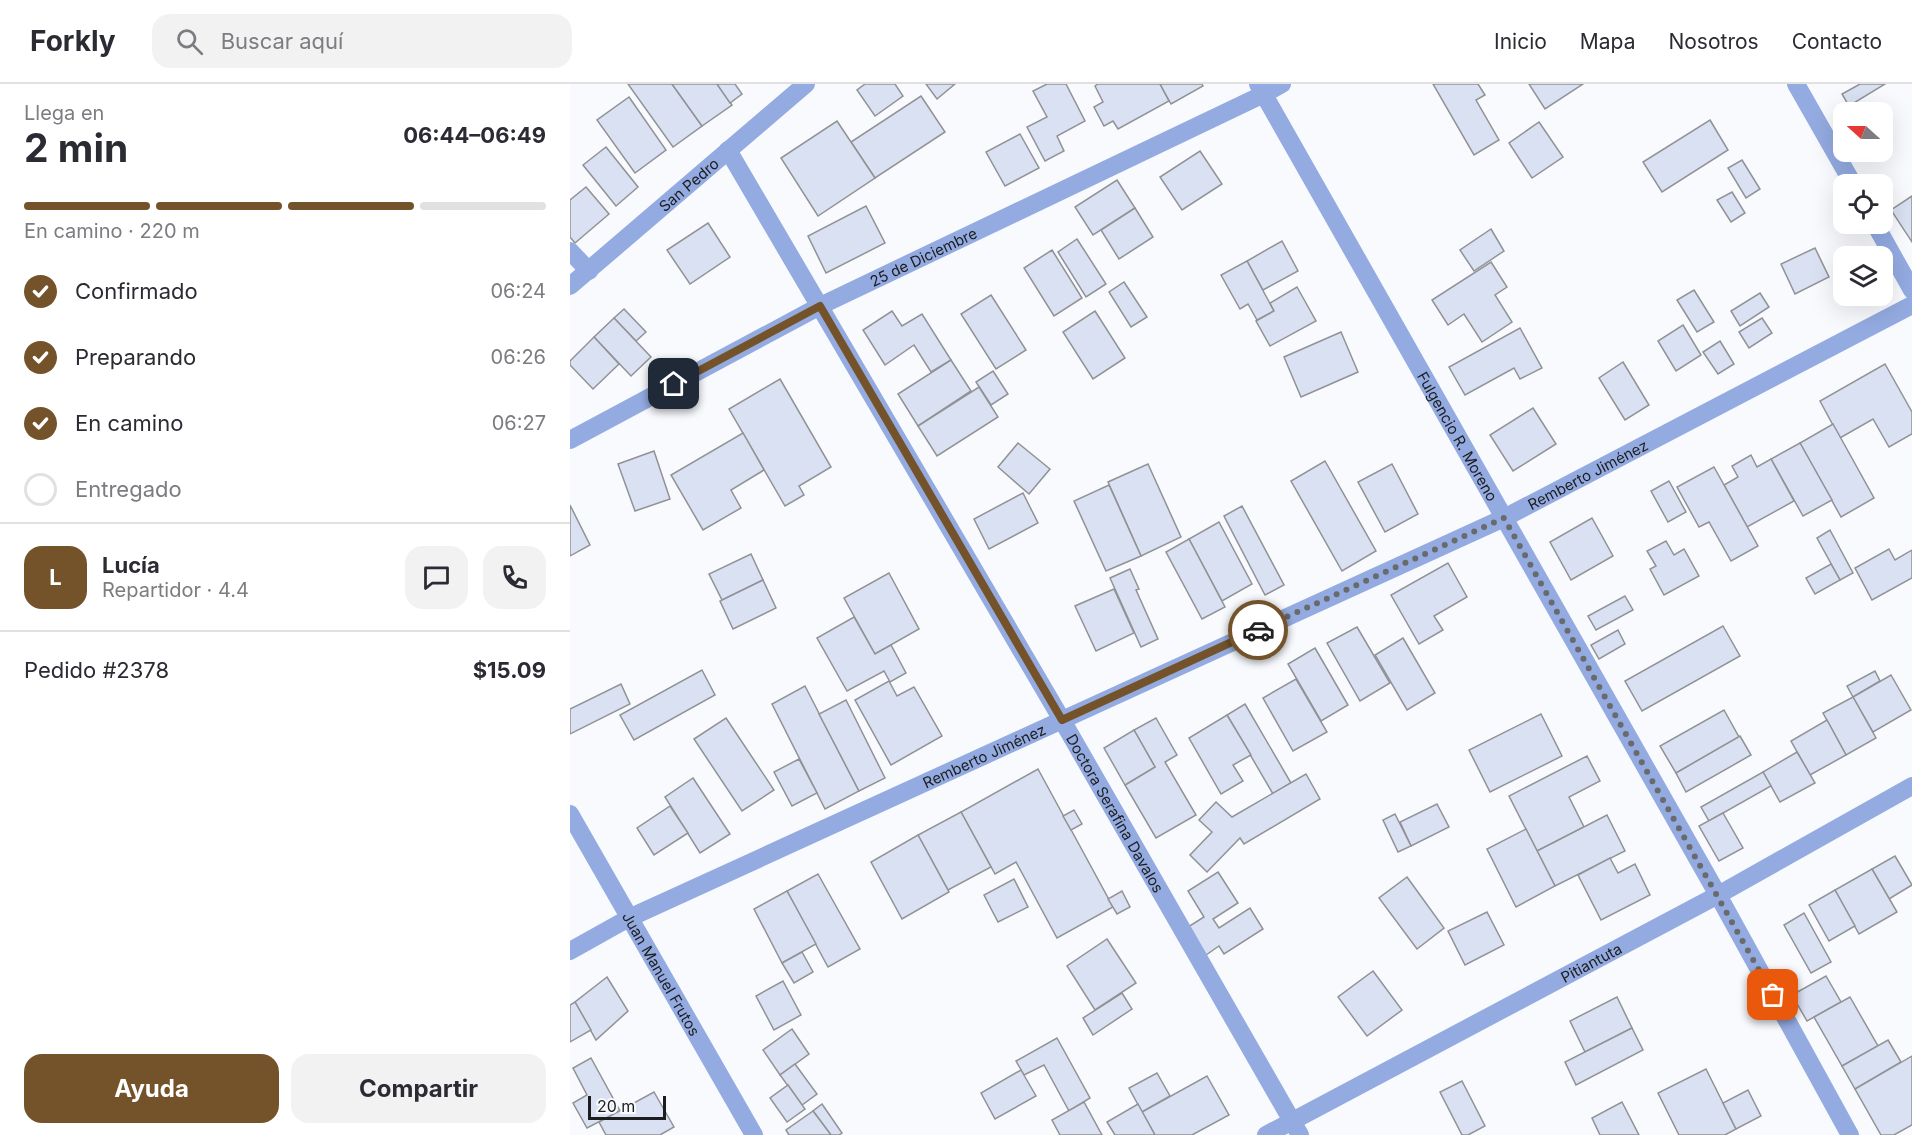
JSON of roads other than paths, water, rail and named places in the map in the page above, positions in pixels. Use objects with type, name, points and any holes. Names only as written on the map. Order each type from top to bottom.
[{"type":"street","name":"San Pedro","points":[[570,286],[806,84]]},
{"type":"street","name":"25 de Diciembre","points":[[570,440],[820,306],[1261,89],[1282,84]]},
{"type":"street","points":[[1796,84],[1846,174]]},
{"type":"street","name":"Fulgencio R. Moreno","points":[[1261,89],[1719,895],[1850,1135]]},
{"type":"street","name":"Doctora Serafina Davalos","points":[[728,150],[1062,720],[1296,1128]]},
{"type":"street","points":[[1881,234],[1912,290]]},
{"type":"street","points":[[570,251],[589,271]]},
{"type":"street","name":"Remberto Jiménez","points":[[570,951],[629,918],[1504,518],[1912,305]]},
{"type":"street","name":"Pitiantuta","points":[[1266,1135],[1296,1128],[1912,786]]},
{"type":"street","name":"Juan Manuel Frutos","points":[[570,814],[754,1135]]}]
